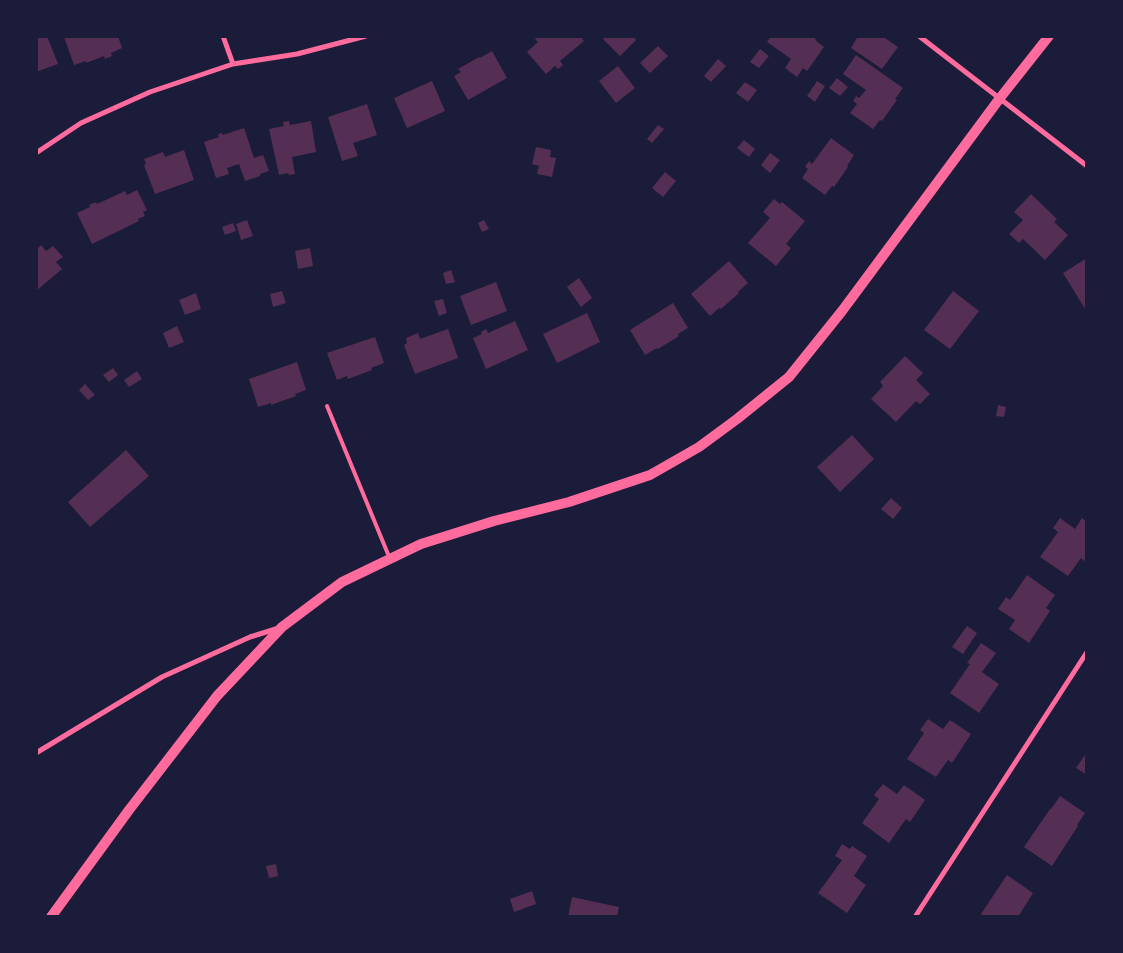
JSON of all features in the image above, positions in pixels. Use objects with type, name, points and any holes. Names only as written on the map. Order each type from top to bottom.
[{"type":"main road","points":[[51,917],[129,810],[218,696],[282,627],[342,582],[420,544],[494,521],[569,502],[650,474],[699,447],[737,419],[788,376],[842,311],[1000,98],[1049,36]]},
{"type":"street","points":[[222,36],[233,64]]},
{"type":"street","points":[[36,153],[80,123],[150,92],[233,64],[297,54],[366,36]]},
{"type":"street","points":[[919,36],[1087,166]]},
{"type":"street","points":[[36,753],[162,678],[250,637],[282,627]]},
{"type":"street","points":[[915,917],[1087,652]]},
{"type":"lane","points":[[327,406],[390,559]]},
{"type":"building","points":[[36,36],[47,36],[58,64],[36,72]]},
{"type":"building","points":[[118,36],[122,48],[111,53],[112,56],[105,59],[104,56],[86,63],[86,61],[74,65],[64,37]]},
{"type":"building","points":[[538,36],[580,36],[584,41],[560,61],[563,65],[558,69],[555,66],[546,74],[527,52],[538,42],[535,39]]},
{"type":"building","points":[[606,36],[633,36],[636,40],[620,56],[603,39]]},
{"type":"building","points":[[771,36],[812,36],[824,47],[807,71],[803,68],[797,77],[785,68],[791,59],[767,42]]},
{"type":"building","points":[[858,36],[882,36],[898,47],[882,69],[851,48]]},
{"type":"building","points":[[658,46],[668,56],[650,73],[640,63]]},
{"type":"building","points":[[760,49],[769,56],[759,68],[750,62]]},
{"type":"building","points":[[492,51],[507,78],[468,100],[454,76],[461,72],[458,69]]},
{"type":"building","points":[[856,55],[903,88],[882,121],[880,120],[873,129],[850,113],[857,104],[853,101],[856,96],[859,98],[866,90],[843,74]]},
{"type":"building","points":[[718,59],[726,66],[711,82],[704,76]]},
{"type":"building","points":[[618,66],[635,88],[616,103],[599,81]]},
{"type":"building","points":[[837,78],[848,87],[840,96],[829,88]]},
{"type":"building","points":[[432,81],[445,111],[407,128],[394,98]]},
{"type":"building","points":[[817,81],[825,86],[815,102],[807,96]]},
{"type":"building","points":[[745,82],[757,90],[748,102],[736,93]]},
{"type":"building","points":[[367,104],[377,135],[353,143],[358,156],[342,161],[328,117]]},
{"type":"building","points":[[289,121],[290,125],[311,121],[316,152],[292,157],[295,174],[279,175],[269,129],[284,126],[283,122]]},
{"type":"building","points":[[658,125],[664,129],[652,143],[647,139]]},
{"type":"building","points":[[244,128],[254,158],[263,155],[269,171],[245,181],[239,164],[227,168],[229,174],[216,178],[204,142],[219,137],[218,134],[222,133],[223,135]]},
{"type":"building","points":[[831,138],[854,155],[834,187],[832,186],[825,195],[802,178],[808,169],[805,167],[809,161],[812,164]]},
{"type":"building","points":[[744,140],[755,149],[749,157],[737,148]]},
{"type":"building","points":[[536,147],[551,150],[550,157],[556,158],[552,177],[537,174],[539,166],[532,164]]},
{"type":"building","points":[[184,150],[194,180],[155,194],[144,165],[146,164],[144,159],[163,152],[165,157]]},
{"type":"building","points":[[770,153],[780,160],[770,173],[761,165]]},
{"type":"building","points":[[665,172],[676,181],[663,197],[652,188]]},
{"type":"building","points":[[137,190],[147,210],[143,212],[145,216],[138,219],[139,221],[92,244],[77,213],[96,202],[97,204],[125,191],[127,195]]},
{"type":"building","points":[[1031,194],[1057,219],[1054,222],[1068,235],[1045,260],[1023,239],[1019,243],[1009,234],[1023,220],[1014,212]]},
{"type":"building","points":[[774,199],[780,204],[782,202],[805,221],[786,244],[791,248],[776,266],[748,243],[770,218],[763,212]]},
{"type":"building","points":[[247,220],[253,236],[241,240],[236,224]]},
{"type":"building","points":[[484,220],[489,229],[482,232],[478,223]]},
{"type":"building","points":[[233,223],[236,231],[225,235],[222,227]]},
{"type":"building","points":[[41,245],[46,251],[53,246],[63,257],[56,262],[62,269],[36,291],[36,250]]},
{"type":"building","points":[[310,248],[313,266],[298,269],[295,251]]},
{"type":"building","points":[[1087,258],[1087,312],[1063,273]]},
{"type":"building","points":[[729,261],[748,283],[721,309],[719,308],[710,316],[691,294]]},
{"type":"building","points":[[451,270],[455,282],[446,284],[443,273]]},
{"type":"building","points":[[579,278],[592,298],[581,307],[567,287]]},
{"type":"building","points":[[496,282],[507,311],[471,325],[460,296]]},
{"type":"building","points":[[282,291],[286,303],[273,307],[270,294]]},
{"type":"building","points":[[953,291],[979,311],[950,349],[924,330]]},
{"type":"building","points":[[196,293],[201,309],[185,315],[179,300]]},
{"type":"building","points":[[443,299],[447,313],[439,316],[434,301]]},
{"type":"building","points":[[673,303],[688,328],[678,334],[679,336],[645,355],[630,330]]},
{"type":"building","points":[[587,313],[600,342],[557,363],[543,334]]},
{"type":"building","points":[[515,321],[528,350],[486,369],[473,338],[482,334],[481,332],[486,329],[488,333]]},
{"type":"building","points":[[177,326],[184,342],[169,348],[163,333]]},
{"type":"building","points":[[448,329],[458,358],[415,374],[404,345],[407,343],[406,338],[418,333],[420,339]]},
{"type":"building","points":[[375,337],[384,363],[371,368],[372,370],[348,379],[347,376],[337,380],[327,353]]},
{"type":"building","points":[[905,356],[923,373],[916,380],[930,394],[920,404],[916,401],[896,422],[871,399],[883,386],[880,382]]},
{"type":"building","points":[[297,362],[306,390],[295,394],[296,396],[271,405],[271,403],[258,407],[249,379]]},
{"type":"building","points":[[113,368],[118,375],[109,382],[103,375]]},
{"type":"building","points":[[137,371],[142,379],[129,387],[124,380]]},
{"type":"building","points":[[85,384],[95,395],[88,400],[79,390]]},
{"type":"building","points":[[998,405],[1006,407],[1004,417],[996,416]]},
{"type":"building","points":[[852,435],[874,459],[840,492],[817,467]]},
{"type":"building","points":[[126,450],[149,476],[90,527],[68,502]]},
{"type":"building","points":[[891,498],[902,508],[893,519],[881,509]]},
{"type":"building","points":[[1060,518],[1075,529],[1082,518],[1087,522],[1087,557],[1084,561],[1081,558],[1068,576],[1040,557],[1058,532],[1053,528]]},
{"type":"building","points":[[1027,575],[1055,595],[1046,608],[1050,611],[1029,643],[1009,629],[1015,620],[998,609],[1006,597],[1010,600]]},
{"type":"building","points":[[967,626],[977,633],[963,654],[952,647]]},
{"type":"building","points":[[981,643],[996,653],[982,672],[999,684],[979,713],[950,693],[970,664],[967,663]]},
{"type":"building","points":[[928,719],[943,729],[950,720],[971,734],[952,763],[948,760],[936,777],[907,759],[924,733],[920,730]]},
{"type":"building","points":[[1087,752],[1087,775],[1076,768]]},
{"type":"building","points":[[883,784],[897,794],[904,785],[925,800],[910,822],[906,819],[889,843],[862,823],[879,799],[874,795]]},
{"type":"building","points":[[1060,796],[1085,813],[1052,866],[1024,847]]},
{"type":"building","points":[[842,844],[850,849],[852,846],[867,856],[854,876],[866,885],[847,913],[818,893],[842,860],[835,856]]},
{"type":"building","points":[[276,864],[278,876],[269,878],[266,866]]},
{"type":"building","points":[[1007,875],[1033,893],[1018,917],[984,917],[981,914]]},
{"type":"building","points":[[532,891],[536,904],[514,912],[510,899]]},
{"type":"building","points":[[572,897],[619,907],[617,917],[568,917]]}]
